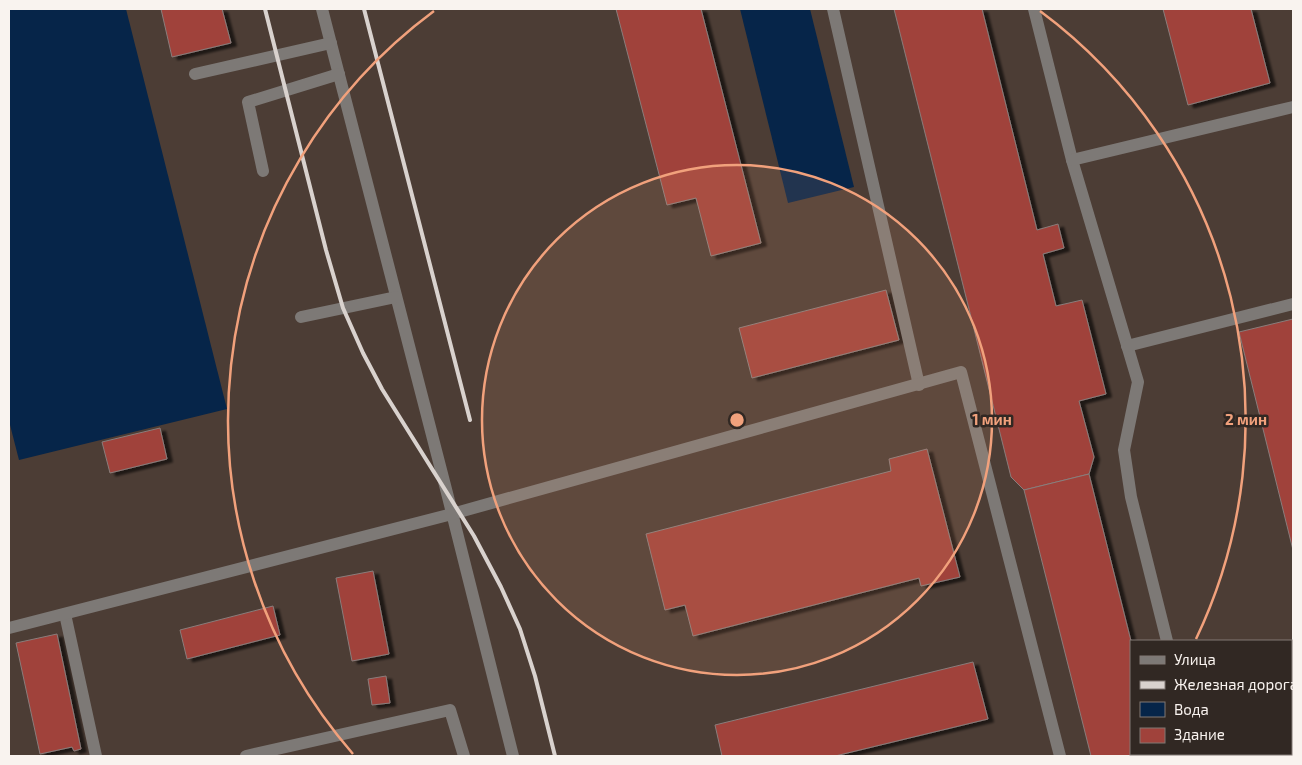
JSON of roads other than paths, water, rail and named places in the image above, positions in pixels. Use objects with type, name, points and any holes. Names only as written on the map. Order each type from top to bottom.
[{"type":"lane","points":[[322,9],[513,756]]},
{"type":"lane","points":[[833,9],[919,385]]},
{"type":"lane","points":[[1034,9],[1072,160],[1138,382],[1124,450],[1131,497],[1167,640]]},
{"type":"lane","points":[[195,74],[331,43]]},
{"type":"lane","points":[[263,171],[248,102],[339,74]]},
{"type":"lane","points":[[1072,160],[1293,107]]},
{"type":"lane","points":[[301,317],[396,297]]},
{"type":"lane","points":[[1128,346],[1293,304]]},
{"type":"lane","points":[[9,628],[452,514],[961,372],[1060,756]]},
{"type":"lane","points":[[65,614],[96,756]]},
{"type":"lane","points":[[246,756],[450,710],[464,756]]},
{"type":"water","points":[[9,9],[126,9],[227,409],[19,460],[9,421]]},
{"type":"water","points":[[740,9],[810,9],[854,187],[788,203]]},
{"type":"railway","points":[[265,9],[326,250],[343,308],[363,353],[382,389],[474,536],[501,587],[520,629],[535,676],[555,756]]},
{"type":"railway","points":[[364,9],[470,420]]}]
